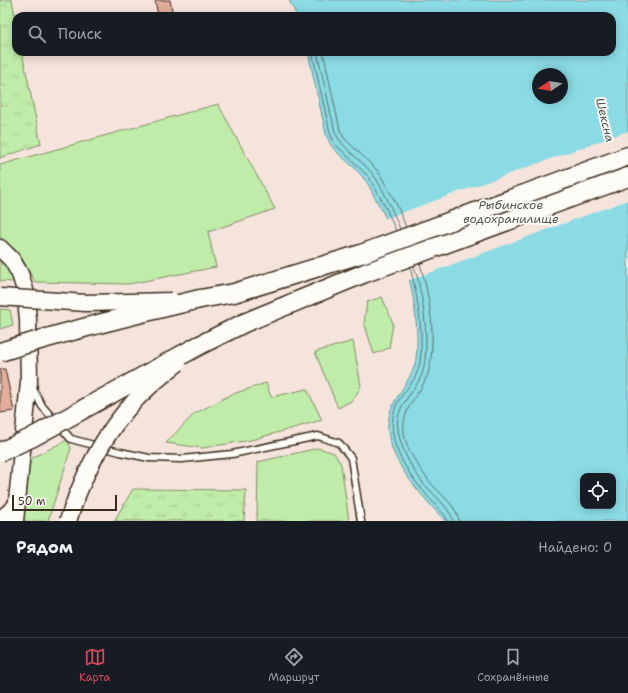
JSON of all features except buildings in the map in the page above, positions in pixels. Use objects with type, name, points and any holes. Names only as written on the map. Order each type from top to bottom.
[{"type":"main road","points":[[0,352],[117,318],[200,299],[234,293],[360,254],[628,156]]},
{"type":"main road","points":[[0,452],[244,323],[364,273],[628,177]]},
{"type":"main road","points":[[0,248],[12,260],[20,274],[25,290],[28,319],[29,382],[15,513],[0,520]]},
{"type":"main road","points":[[0,297],[86,303],[200,299]]},
{"type":"main road","points":[[68,521],[76,497],[92,463],[108,435],[149,386],[198,346]]},
{"type":"lane","points":[[29,382],[42,406],[71,439],[149,458],[182,459],[232,454],[318,436],[339,442],[351,458],[361,521]]},
{"type":"green space","points":[[0,0],[12,0],[14,12],[12,12],[12,56],[23,56],[41,144],[0,158]]},
{"type":"green space","points":[[218,104],[275,209],[208,232],[216,267],[129,284],[35,282],[19,253],[0,237],[0,165]]},
{"type":"green space","points":[[0,261],[8,269],[15,282],[0,281]]},
{"type":"green space","points":[[382,297],[393,323],[389,348],[374,354],[364,322],[367,302]]},
{"type":"green space","points":[[0,309],[10,310],[13,325],[0,329]]},
{"type":"green space","points":[[353,341],[361,386],[353,400],[338,408],[315,352]]},
{"type":"green space","points":[[266,383],[271,397],[307,389],[322,420],[251,440],[202,448],[166,443],[194,414],[230,395]]},
{"type":"green space","points":[[67,440],[71,448],[48,521],[24,521],[30,459]]},
{"type":"green space","points":[[318,448],[334,453],[341,464],[349,521],[257,521],[258,462]]},
{"type":"green space","points":[[133,489],[246,490],[244,521],[114,521]]},
{"type":"water","name":"Рыбинское водохранилище","points":[[289,0],[628,0],[628,521],[445,521],[417,489],[399,464],[393,451],[389,437],[388,424],[389,416],[394,403],[412,372],[417,353],[417,328],[410,282],[404,260],[395,238],[369,186],[358,171],[333,148],[328,140],[309,56],[616,56],[616,12],[295,12]]},
{"type":"pier","points":[[628,131],[628,200],[407,281],[399,253],[384,219]]},
{"type":"water label","name":"Шексна","points":[[605,120]]}]
